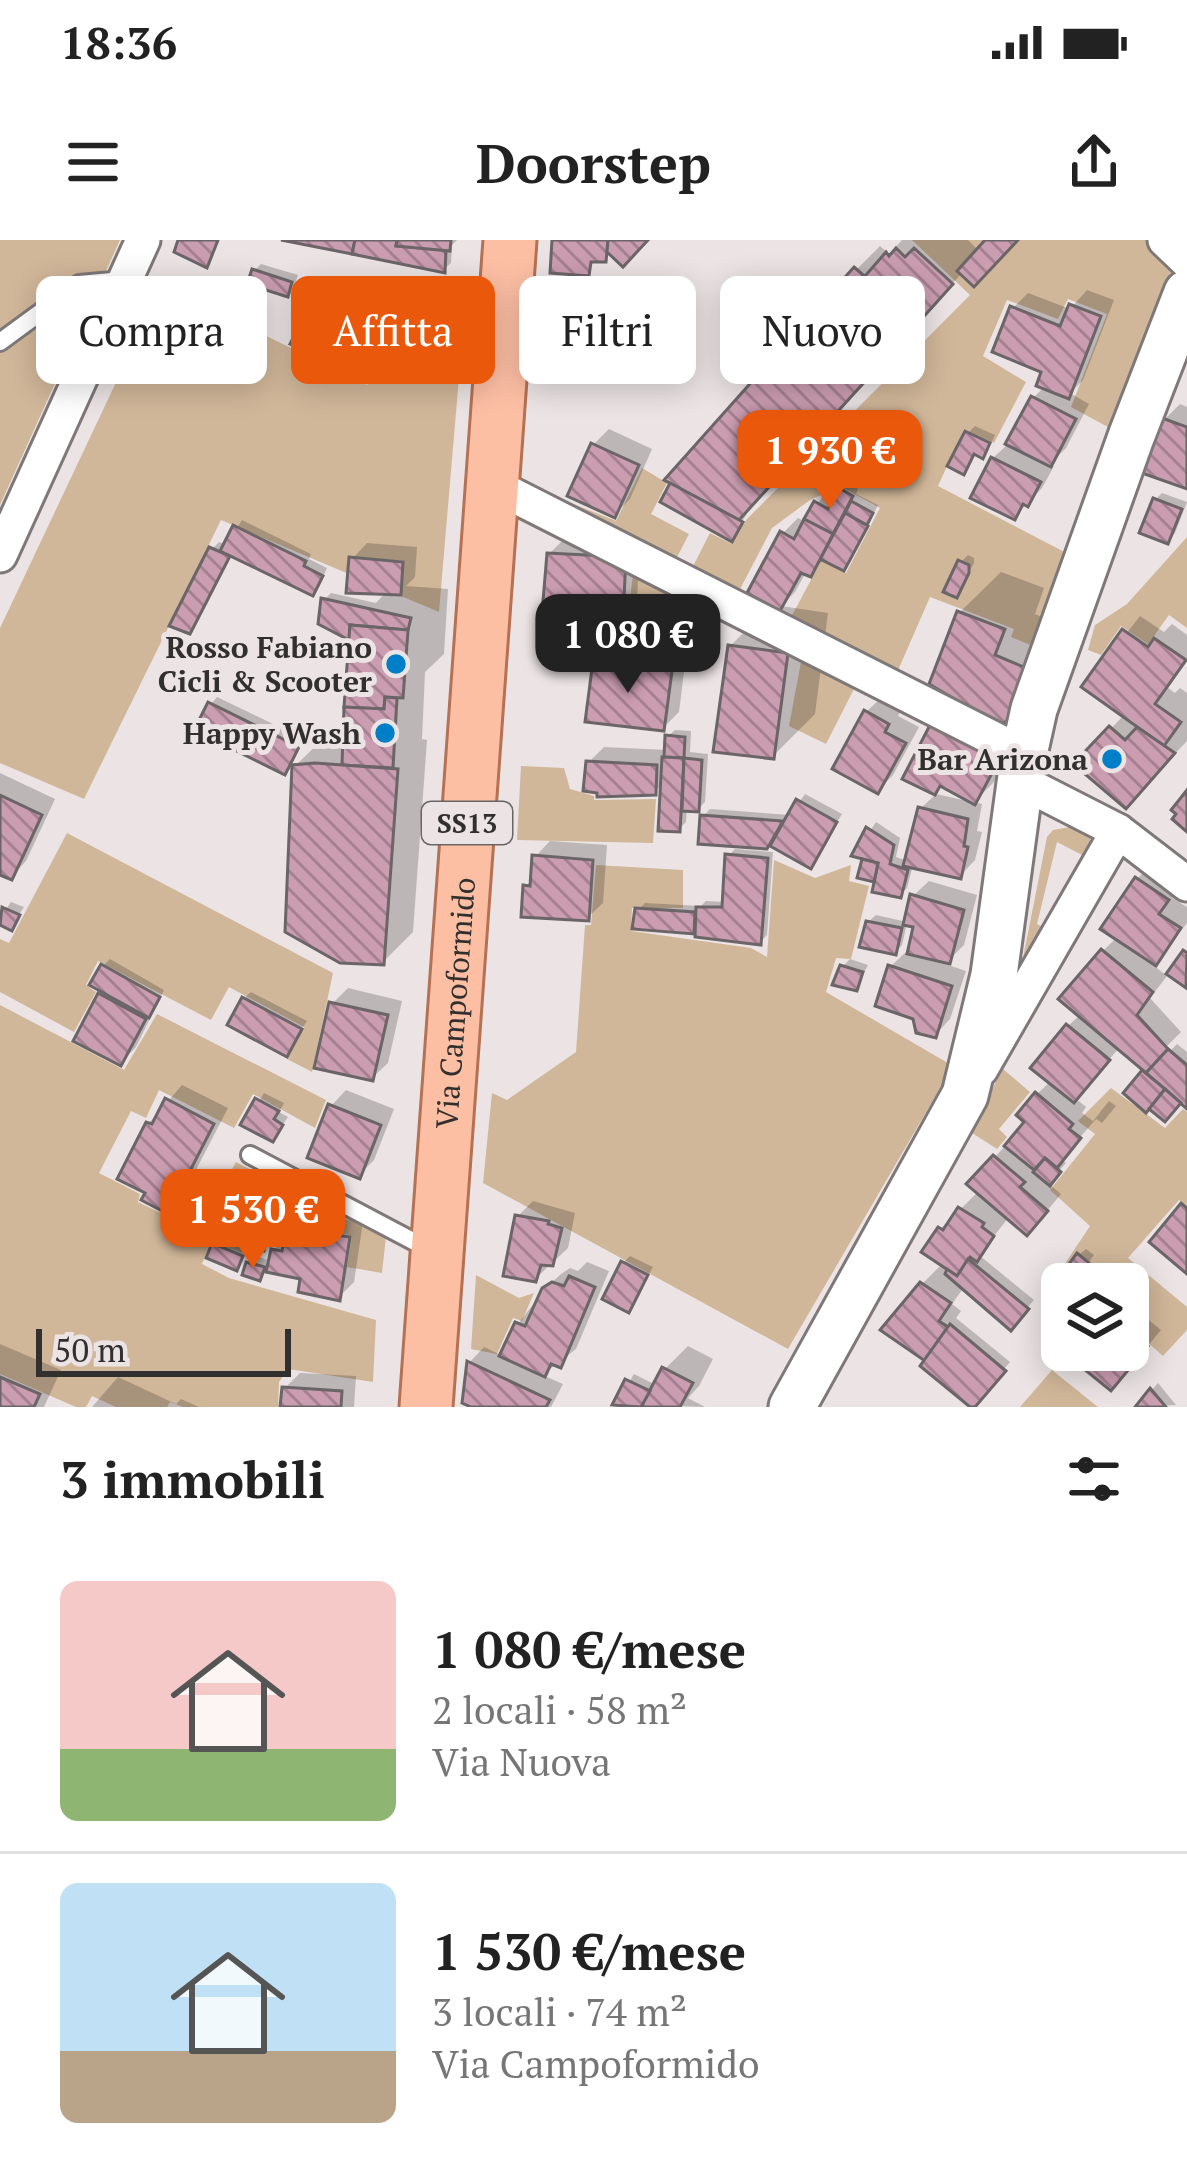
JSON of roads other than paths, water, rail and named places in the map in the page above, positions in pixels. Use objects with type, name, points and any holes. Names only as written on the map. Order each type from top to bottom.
[{"type":"main road","name":"Via Campoformido","points":[[426,1407],[510,240]]},
{"type":"main road","points":[[792,1407],[965,1095],[994,975],[1023,768],[1041,688],[1187,293]]},
{"type":"street","points":[[127,276],[143,240]]},
{"type":"street","points":[[1166,240],[1187,261]]},
{"type":"street","points":[[0,555],[78,384]]},
{"type":"street","points":[[493,484],[1023,768],[1187,884]]},
{"type":"street","points":[[965,1095],[1118,831]]},
{"type":"lane","points":[[0,342],[36,316]]},
{"type":"lane","points":[[250,1155],[436,1253]]},
{"type":"place","name":"Rosso Fabiano Cicli & Scooter","points":[[396,664]]},
{"type":"place","name":"Happy Wash","points":[[385,733]]},
{"type":"place","name":"Bar Arizona","points":[[1112,759]]}]
